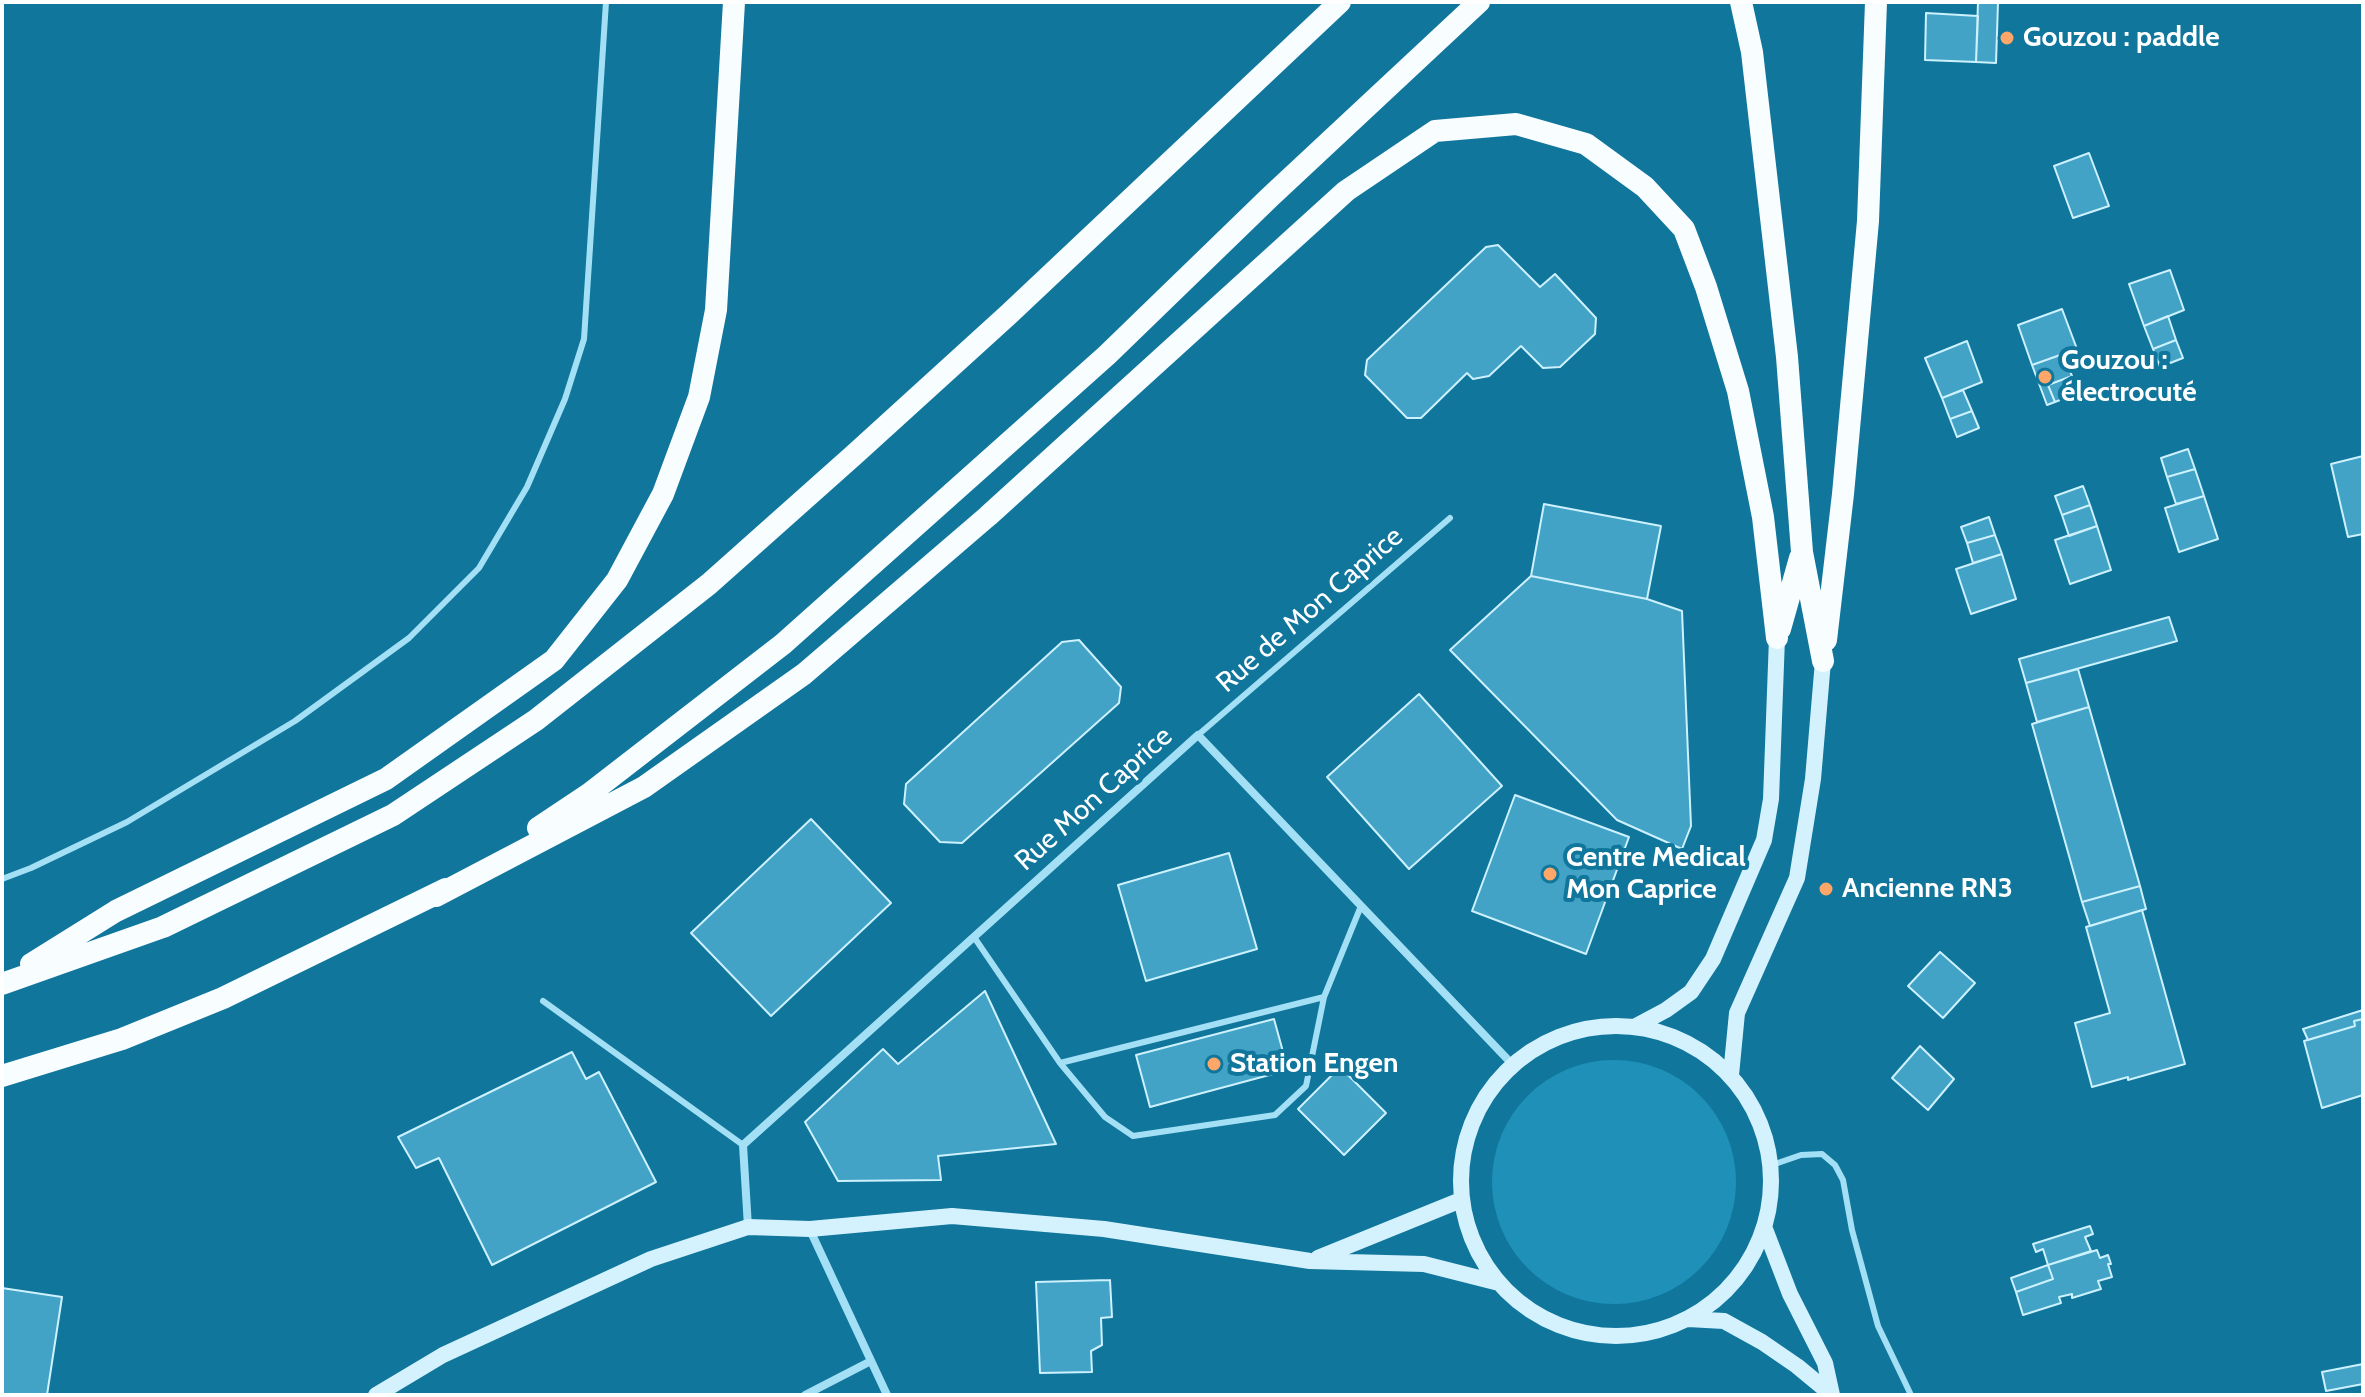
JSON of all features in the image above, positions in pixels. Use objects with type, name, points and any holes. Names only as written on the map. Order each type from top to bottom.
[{"type":"highway","points":[[2,983],[116,911],[386,779],[554,660],[617,580],[663,494],[699,397],[716,310],[734,2]]},
{"type":"highway","points":[[2,983],[163,927],[393,815],[536,720],[709,584],[855,454],[1009,314],[1340,2]]},
{"type":"highway","points":[[436,896],[589,794],[783,644],[1107,355],[1270,197],[1479,2]]},
{"type":"highway","points":[[1741,2],[1752,52],[1787,357],[1802,552],[1823,661]]},
{"type":"highway","points":[[1823,661],[1843,494],[1868,221],[1876,2]]},
{"type":"highway","points":[[2,1076],[122,1039],[223,998],[436,896],[644,787],[804,674],[988,516],[1346,191],[1435,131],[1516,124],[1586,144],[1645,187],[1684,229],[1706,287],[1738,391],[1763,517],[1777,638]]},
{"type":"highway","points":[[1777,638],[1802,552]]},
{"type":"main road","points":[[1636,1026],[1691,992],[1713,959],[1764,840],[1771,799],[1777,638]]},
{"type":"main road","points":[[1731,1075],[1737,1013],[1797,878],[1813,779],[1823,661]]},
{"type":"main road","points":[[1592,1026],[1636,1026],[1672,1034],[1704,1052],[1731,1075],[1758,1117],[1772,1165],[1771,1197],[1765,1229],[1748,1265],[1722,1296],[1688,1319],[1649,1334],[1608,1336],[1567,1328],[1530,1310],[1499,1283],[1474,1244],[1461,1200],[1463,1150],[1480,1102],[1512,1064],[1549,1039],[1592,1026]]},
{"type":"main road","points":[[1310,1261],[1461,1200]]},
{"type":"main road","points":[[376,1395],[443,1355],[637,1266],[748,1227],[810,1229],[952,1216],[1104,1229],[1310,1261],[1424,1264],[1499,1283]]},
{"type":"main road","points":[[1765,1229],[1790,1294],[1825,1363],[1832,1395]]},
{"type":"main road","points":[[1688,1319],[1724,1321],[1762,1342],[1832,1395]]},
{"type":"street","name":"Rue Mon Caprice","points":[[743,1145],[1198,735],[1512,1064]]},
{"type":"street","points":[[743,1145],[748,1227]]},
{"type":"street","points":[[810,1229],[887,1395]]},
{"type":"street","points":[[805,1395],[871,1361]]},
{"type":"lane","points":[[2,879],[127,822],[295,721],[409,638],[479,568],[527,487],[565,399],[584,339],[606,2]]},
{"type":"lane","name":"Rue de Mon Caprice","points":[[1198,735],[1450,518]]},
{"type":"lane","points":[[974,937],[1060,1063],[1105,1117],[1133,1136],[1275,1115],[1306,1086],[1324,997],[1362,906]]},
{"type":"lane","points":[[1060,1063],[1324,997]]},
{"type":"lane","points":[[543,1001],[743,1145]]},
{"type":"lane","points":[[1772,1165],[1801,1155],[1822,1154],[1835,1165],[1843,1180],[1852,1230],[1878,1326],[1911,1395]]},
{"type":"shaded area","points":[[1614,1060],[1638,1062],[1661,1069],[1682,1080],[1700,1096],[1716,1114],[1727,1135],[1734,1158],[1734,1206],[1727,1229],[1716,1250],[1700,1268],[1682,1284],[1661,1295],[1638,1302],[1614,1304],[1590,1302],[1567,1295],[1546,1284],[1528,1268],[1512,1250],[1501,1229],[1494,1206],[1492,1182],[1494,1158],[1501,1135],[1512,1114],[1528,1096],[1546,1080],[1567,1069],[1590,1062]]},
{"type":"building","points":[[1978,2],[2010,2],[1998,3],[1996,63],[1976,62]]},
{"type":"building","points":[[1926,13],[1978,16],[1976,62],[1925,60]]},
{"type":"building","points":[[2089,153],[2109,206],[2073,218],[2054,166]]},
{"type":"building","points":[[1498,245],[1540,287],[1555,274],[1596,318],[1595,334],[1560,367],[1543,368],[1521,346],[1489,376],[1473,379],[1467,373],[1421,418],[1407,418],[1365,375],[1367,360],[1486,247]]},
{"type":"building","points":[[2170,270],[2184,310],[2144,326],[2129,284]]},
{"type":"building","points":[[2062,309],[2077,349],[2032,365],[2018,325]]},
{"type":"building","points":[[2168,316],[2176,340],[2153,349],[2144,326]]},
{"type":"building","points":[[2176,340],[2183,358],[2160,367],[2153,349]]},
{"type":"building","points":[[1967,341],[1982,382],[1942,398],[1925,358]]},
{"type":"building","points":[[2063,354],[2072,376],[2048,385],[2055,402],[2047,405],[2032,365]]},
{"type":"building","points":[[2072,376],[2078,393],[2055,402],[2048,385]]},
{"type":"building","points":[[1963,390],[1972,411],[1950,419],[1942,398]]},
{"type":"building","points":[[1972,411],[1979,428],[1957,437],[1950,419]]},
{"type":"building","points":[[2188,449],[2195,469],[2167,477],[2161,458]]},
{"type":"building","points":[[2363,456],[2363,534],[2348,537],[2331,464]]},
{"type":"building","points":[[2195,469],[2204,496],[2176,504],[2167,477]]},
{"type":"building","points":[[2083,486],[2090,505],[2062,515],[2055,496]]},
{"type":"building","points":[[2204,496],[2218,539],[2179,552],[2165,508]]},
{"type":"building","points":[[1544,504],[1661,526],[1647,599],[1531,576]]},
{"type":"building","points":[[2090,505],[2097,526],[2069,536],[2062,515]]},
{"type":"building","points":[[1989,517],[1995,535],[1967,543],[1961,527]]},
{"type":"building","points":[[2097,526],[2111,570],[2070,584],[2055,540]]},
{"type":"building","points":[[1995,535],[2002,554],[1973,563],[1967,543]]},
{"type":"building","points":[[2002,554],[2016,599],[1971,614],[1956,569]]},
{"type":"building","points":[[1531,576],[1647,599],[1682,611],[1691,826],[1682,849],[1617,820],[1450,650]]},
{"type":"building","points":[[2169,617],[2177,641],[2026,683],[2019,659]]},
{"type":"building","points":[[1079,640],[1121,687],[1119,703],[962,843],[940,842],[904,804],[906,784],[1062,642]]},
{"type":"building","points":[[2078,669],[2089,707],[2037,722],[2026,683]]},
{"type":"building","points":[[1419,694],[1502,786],[1409,869],[1327,777]]},
{"type":"building","points":[[2089,707],[2140,886],[2082,902],[2032,724]]},
{"type":"building","name":"Centre Medical Mon Caprice","points":[[1515,795],[1629,837],[1586,954],[1472,911]]},
{"type":"building","points":[[811,819],[891,903],[771,1016],[691,933]]},
{"type":"building","points":[[1229,853],[1257,949],[1146,981],[1118,885]]},
{"type":"building","points":[[2140,886],[2146,909],[2090,926],[2082,902]]},
{"type":"building","points":[[2142,910],[2185,1064],[2092,1087],[2075,1023],[2110,1013],[2086,927]]},
{"type":"building","points":[[1940,952],[1975,983],[1943,1018],[1908,986]]},
{"type":"building","points":[[985,991],[1056,1144],[938,1156],[941,1180],[838,1181],[805,1122],[883,1049],[898,1064]]},
{"type":"building","points":[[2363,1010],[2363,1019],[2354,1021],[2355,1026],[2308,1040],[2303,1029]]},
{"type":"building","points":[[1274,1019],[1288,1070],[1150,1107],[1136,1055]]},
{"type":"building","points":[[2363,1019],[2363,1095],[2322,1108],[2304,1041],[2355,1026],[2354,1021]]},
{"type":"building","points":[[1920,1046],[1954,1079],[1928,1110],[1892,1078]]},
{"type":"building","points":[[572,1052],[586,1079],[599,1072],[656,1182],[492,1265],[439,1158],[416,1168],[398,1137]]},
{"type":"building","points":[[1340,1067],[1386,1113],[1344,1155],[1298,1109]]},
{"type":"building","points":[[2090,1226],[2093,1234],[2085,1237],[2091,1251],[2048,1265],[2043,1249],[2036,1252],[2033,1244]]},
{"type":"building","points":[[2097,1250],[2100,1258],[2108,1255],[2111,1264],[2108,1264],[2112,1277],[2098,1281],[2101,1289],[2072,1298],[2072,1294],[2059,1297],[2061,1303],[2023,1315],[2016,1292],[2053,1279],[2048,1265]]},
{"type":"building","points":[[2048,1265],[2053,1279],[2016,1292],[2011,1278]]},
{"type":"building","points":[[1110,1280],[1112,1317],[1101,1318],[1102,1345],[1091,1351],[1092,1372],[1040,1373],[1036,1282]]},
{"type":"building","points":[[2,1288],[62,1297],[47,1395],[2,1395]]},
{"type":"building","points":[[2363,1364],[2363,1384],[2326,1391],[2322,1372]]},
{"type":"place","name":"Gouzou : paddle","points":[[2007,38]]},
{"type":"place","name":"Gouzou : électrocuté","points":[[2045,377]]},
{"type":"place","name":"Centre Medical Mon Caprice","points":[[1550,874]]},
{"type":"place","name":"Ancienne RN3","points":[[1826,889]]},
{"type":"place","name":"Station Engen","points":[[1214,1064]]}]
